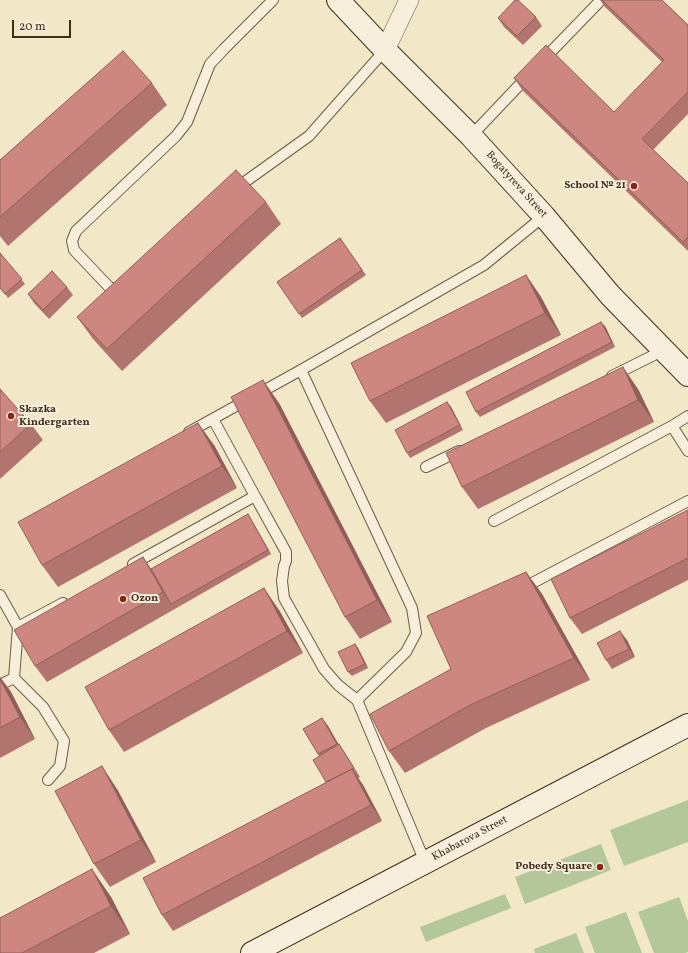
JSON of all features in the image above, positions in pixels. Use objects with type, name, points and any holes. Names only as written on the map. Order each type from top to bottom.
[{"type":"main road","name":"Bogatyreva Street","points":[[338,0],[385,50],[471,136],[544,216],[610,295],[688,374]]},
{"type":"main road","name":"Khabarova Street","points":[[252,953],[688,725]]},
{"type":"street","points":[[385,50],[409,0]]},
{"type":"lane","points":[[130,282],[124,287],[116,289],[109,287],[74,250],[72,241],[76,231],[176,136],[187,122],[210,64],[273,0]]},
{"type":"lane","points":[[471,136],[601,0]]},
{"type":"lane","points":[[228,195],[309,136],[385,50]]},
{"type":"lane","points":[[178,438],[301,370],[484,265],[544,216]]},
{"type":"lane","points":[[601,381],[664,350]]},
{"type":"lane","points":[[301,370],[412,608],[416,633],[406,652],[357,700]]},
{"type":"lane","points":[[494,521],[688,416]]},
{"type":"lane","points":[[213,419],[286,552],[286,561],[282,581],[284,598],[324,669],[338,685],[357,700],[425,862]]},
{"type":"lane","points":[[672,426],[688,451]]},
{"type":"lane","points":[[426,467],[468,446]]},
{"type":"lane","points":[[123,569],[255,496]]},
{"type":"lane","points":[[513,593],[688,501]]},
{"type":"lane","points":[[0,595],[18,627],[14,678],[43,707],[64,741],[60,766],[48,780]]},
{"type":"lane","points":[[18,627],[74,596]]},
{"type":"lane","points":[[0,685],[14,678]]},
{"type":"green space","points":[[688,800],[688,842],[624,866],[610,830]]},
{"type":"green space","points":[[601,844],[611,870],[525,904],[515,877]]},
{"type":"green space","points":[[505,894],[511,908],[426,942],[420,927]]},
{"type":"green space","points":[[679,897],[688,921],[688,952],[654,953],[638,912]]},
{"type":"green space","points":[[626,912],[642,953],[595,953],[585,927]]},
{"type":"green space","points":[[576,933],[584,953],[535,953],[534,949]]},
{"type":"building","points":[[515,0],[518,0],[536,17],[517,36],[498,18]]},
{"type":"building","points":[[602,0],[662,0],[688,25],[688,92],[642,139],[688,183],[688,237],[683,242],[514,78],[546,45],[614,112],[664,60]]},
{"type":"building","points":[[123,51],[152,83],[0,217],[0,160]]},
{"type":"building","points":[[236,170],[266,202],[107,349],[77,317]]},
{"type":"building","points":[[340,238],[362,270],[299,314],[277,282]]},
{"type":"building","points":[[0,253],[22,279],[5,294],[0,288]]},
{"type":"building","points":[[52,271],[67,287],[43,310],[28,294]]},
{"type":"building","points":[[526,275],[545,313],[370,401],[351,363]]},
{"type":"building","points":[[601,322],[612,342],[476,412],[466,392]]},
{"type":"building","points":[[623,367],[638,400],[462,487],[446,453]]},
{"type":"building","points":[[263,380],[377,600],[345,617],[231,397]]},
{"type":"building","points":[[0,389],[31,424],[0,452]]},
{"type":"building","points":[[447,402],[460,425],[407,453],[395,430]]},
{"type":"building","points":[[198,423],[222,466],[42,565],[18,522]]},
{"type":"building","points":[[688,510],[688,558],[570,618],[551,579]]},
{"type":"building","points":[[248,514],[268,550],[171,604],[151,569]]},
{"type":"building","points":[[143,557],[163,592],[35,666],[14,630]]},
{"type":"building","points":[[526,572],[574,658],[470,705],[389,751],[370,714],[451,669],[427,616]]},
{"type":"building","points":[[264,588],[287,631],[109,730],[85,687]]},
{"type":"building","points":[[620,631],[629,649],[606,660],[597,643]]},
{"type":"building","points":[[355,644],[365,664],[348,672],[338,652]]},
{"type":"building","points":[[0,679],[20,717],[0,728]]},
{"type":"building","points":[[322,718],[337,744],[318,754],[303,729]]},
{"type":"building","points":[[339,744],[354,768],[326,782],[313,760]]},
{"type":"building","points":[[102,766],[141,840],[94,864],[55,791]]},
{"type":"building","points":[[352,769],[371,805],[162,915],[143,878]]},
{"type":"building","points":[[92,869],[111,906],[22,953],[0,953],[0,918]]},
{"type":"place","name":"School № 21","points":[[634,186]]},
{"type":"place","name":"Skazka Kindergarten","points":[[11,416]]},
{"type":"place","name":"Ozon","points":[[123,599]]},
{"type":"place","name":"Pobedy Square","points":[[600,867]]}]
